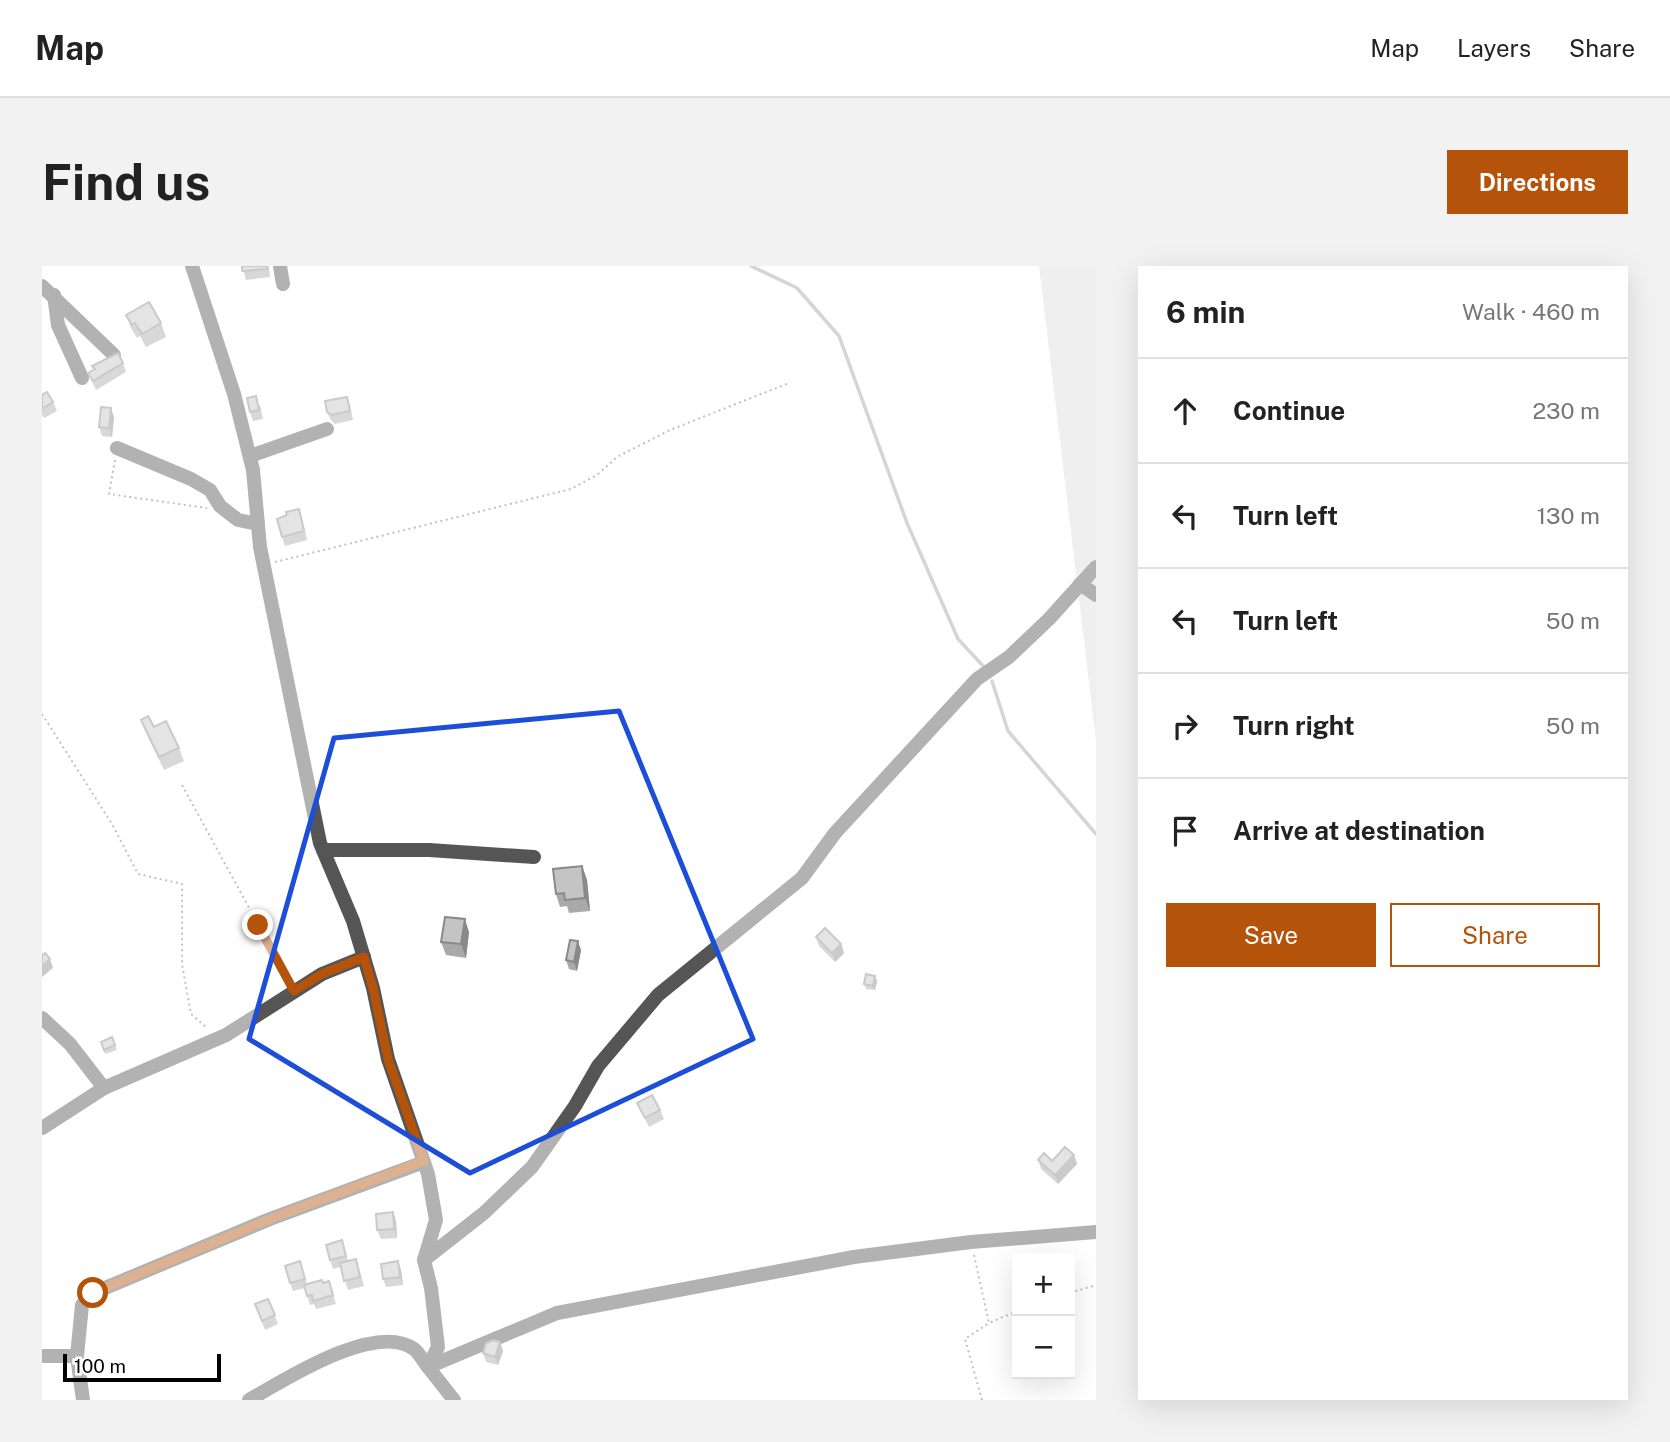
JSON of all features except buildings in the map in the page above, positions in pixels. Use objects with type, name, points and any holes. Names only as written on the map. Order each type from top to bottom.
[{"type":"street","points":[[192,266],[234,394],[250,456],[264,565],[309,796],[323,850],[353,921],[373,988],[388,1059],[424,1161],[436,1220],[424,1260],[432,1288],[438,1347],[428,1367]]},
{"type":"street","points":[[280,266],[283,284]]},
{"type":"street","points":[[48,291],[114,355]]},
{"type":"street","points":[[48,291],[58,325],[82,378]]},
{"type":"street","points":[[250,456],[327,429]]},
{"type":"street","points":[[117,448],[191,479],[211,490],[220,506],[238,520],[258,524]]},
{"type":"street","points":[[424,1260],[484,1213],[532,1167],[575,1106],[598,1066],[659,995],[802,878],[835,833],[977,679],[1009,657],[1096,567]]},
{"type":"street","points":[[1080,584],[1096,595]]},
{"type":"street","points":[[323,850],[429,850],[534,857]]},
{"type":"street","points":[[42,1128],[104,1088],[217,1039],[322,974],[364,957]]},
{"type":"street","points":[[42,1018],[70,1044],[104,1088]]},
{"type":"street","points":[[83,1400],[77,1356],[82,1305],[93,1293],[270,1219],[424,1161]]},
{"type":"street","points":[[428,1367],[557,1313],[854,1257],[971,1242],[1096,1232]]},
{"type":"street","points":[[249,1400],[314,1363],[358,1345],[388,1341],[414,1349],[454,1400]]},
{"type":"street","points":[[42,1356],[77,1356]]},
{"type":"path","points":[[264,565],[571,489],[597,475],[617,457],[670,430],[789,383]]},
{"type":"path","points":[[117,448],[108,494],[226,511]]},
{"type":"path","points":[[42,714],[112,824],[138,874],[182,884],[183,964],[191,1014],[217,1039]]},
{"type":"path","points":[[182,785],[294,991]]},
{"type":"path","points":[[971,1242],[989,1323]]},
{"type":"path","points":[[1075,1291],[1096,1285]]},
{"type":"path","points":[[982,1400],[965,1339],[989,1323],[1012,1313]]},
{"type":"highlighted area","points":[[619,711],[753,1039],[470,1173],[249,1039],[334,738]]},
{"type":"shaded area","points":[[1039,266],[1096,266],[1096,741]]},
{"type":"waterway","points":[[751,266],[797,288],[839,336],[907,523],[958,639],[985,668]]},
{"type":"waterway","points":[[992,681],[1008,731],[1096,834]]},
{"type":"route","points":[[93,1293],[270,1219],[424,1161],[388,1059],[364,957],[322,974],[294,991],[258,925]]}]
